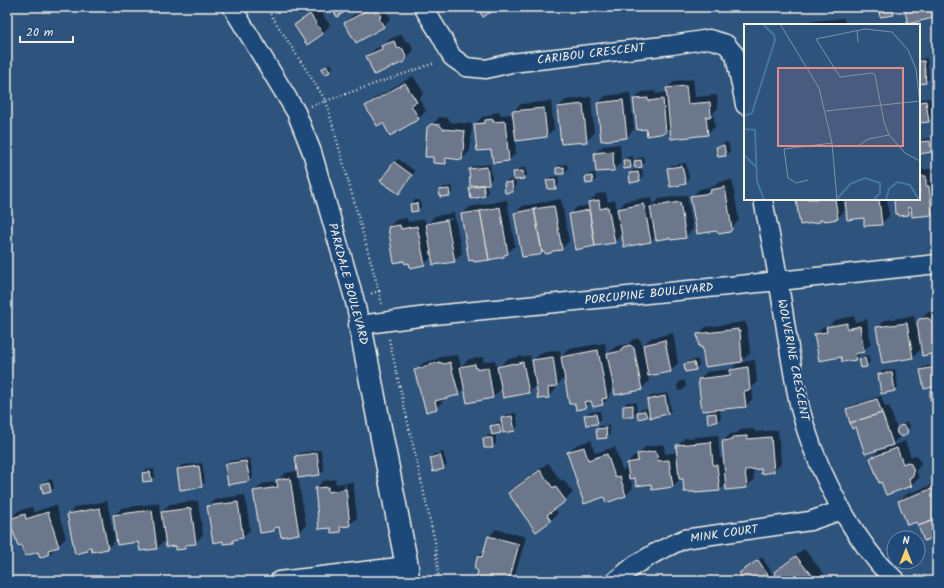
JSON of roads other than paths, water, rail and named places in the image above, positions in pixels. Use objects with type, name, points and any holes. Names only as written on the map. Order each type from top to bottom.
[{"type":"street","name":"PARKDALE BOULEVARD","points":[[232,7],[296,112],[312,152],[354,298],[407,574]]},
{"type":"street","name":"CARIBOU CRESCENT","points":[[423,7],[452,57],[466,67],[486,70],[511,63],[672,45],[709,39],[726,44],[735,55],[744,100]]},
{"type":"street","points":[[763,200],[779,281]]},
{"type":"street","name":"PORCUPINE BOULEVARD","points":[[360,325],[434,315],[937,264]]},
{"type":"street","name":"WOLVERINE CRESCENT","points":[[779,281],[800,409],[814,452],[842,510],[859,537],[879,563],[896,581]]},
{"type":"street","name":"MINK COURT","points":[[615,581],[635,565],[684,539],[810,521],[842,510]]},
{"type":"street","points":[[279,581],[407,574]]}]
